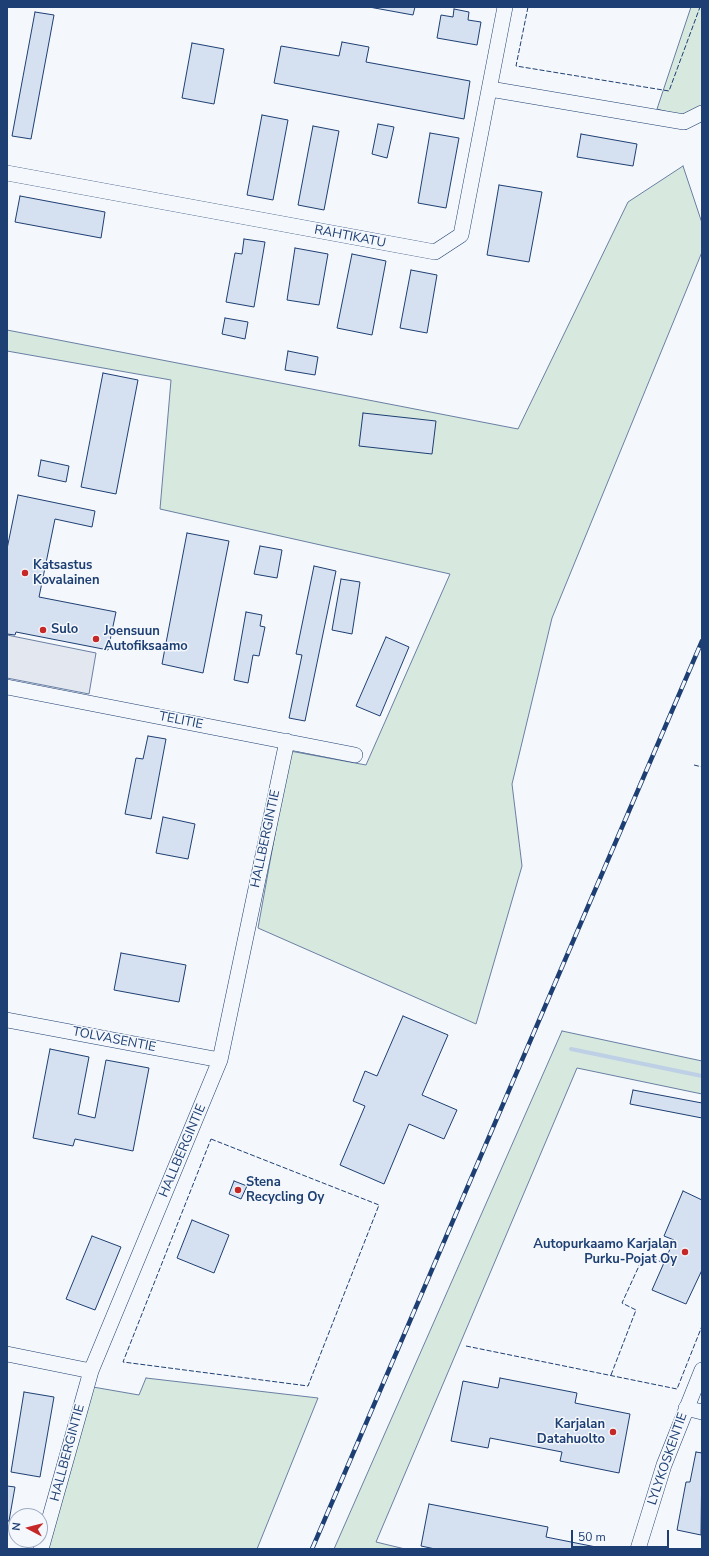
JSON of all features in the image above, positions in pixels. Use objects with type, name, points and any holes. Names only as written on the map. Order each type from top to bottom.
[{"type":"street","name":"RAHTIKATU","points":[[7,173],[435,252],[461,235],[506,7]]},
{"type":"street","points":[[490,89],[684,122],[702,112]]},
{"type":"street","name":"TELITIE","points":[[7,687],[355,755]]},
{"type":"street","name":"HALLBERGINTIE","points":[[41,1549],[91,1371],[220,1060],[287,741]]},
{"type":"street","name":"TOLVASENTIE","points":[[7,1020],[220,1060]]},
{"type":"street","points":[[7,1354],[91,1371]]},
{"type":"street","name":"LYLYKOSKENTIE","points":[[638,1549],[664,1464],[702,1370]]},
{"type":"street","points":[[686,1408],[702,1412]]},
{"type":"shaded area","points":[[691,7],[702,7],[702,122],[657,109]]},
{"type":"shaded area","points":[[683,166],[702,223],[702,252],[552,618],[512,784],[522,866],[476,1024],[258,928],[290,751],[366,765],[450,574],[160,509],[171,380],[7,351],[7,330],[518,429],[628,202]]},
{"type":"shaded area","points":[[7,635],[96,653],[89,694],[7,678]]},
{"type":"shaded area","points":[[562,1031],[702,1061],[702,1094],[577,1068],[376,1542],[405,1549],[334,1549]]},
{"type":"shaded area","points":[[146,1378],[318,1398],[257,1549],[46,1549],[48,1548],[48,1542],[93,1387],[139,1395]]},
{"type":"building","points":[[369,7],[415,7],[413,15]]},
{"type":"building","points":[[454,9],[469,12],[468,20],[481,22],[477,45],[437,38],[441,15],[453,17]]},
{"type":"building","points":[[35,12],[54,15],[31,139],[12,136]]},
{"type":"building","points":[[342,42],[369,47],[366,62],[470,81],[464,119],[274,83],[281,46],[339,56]]},
{"type":"building","points":[[192,43],[224,49],[214,104],[182,98]]},
{"type":"building","points":[[262,115],[288,120],[273,200],[247,195]]},
{"type":"building","points":[[378,124],[394,127],[387,158],[372,154]]},
{"type":"building","points":[[313,126],[339,131],[324,210],[298,205]]},
{"type":"building","points":[[430,133],[459,138],[446,208],[418,203]]},
{"type":"building","points":[[581,134],[637,144],[633,166],[577,157]]},
{"type":"building","points":[[499,185],[542,192],[529,262],[487,255]]},
{"type":"building","points":[[20,196],[105,212],[101,238],[15,222]]},
{"type":"building","points":[[244,239],[265,242],[254,307],[226,302],[235,253],[242,254]]},
{"type":"building","points":[[295,248],[328,254],[319,305],[287,300]]},
{"type":"building","points":[[352,254],[386,261],[372,335],[337,328]]},
{"type":"building","points":[[411,270],[437,275],[427,333],[400,328]]},
{"type":"building","points":[[225,318],[248,322],[245,339],[222,334]]},
{"type":"building","points":[[288,351],[318,357],[315,375],[285,370]]},
{"type":"building","points":[[103,373],[138,380],[116,494],[81,487]]},
{"type":"building","points":[[363,413],[436,421],[432,454],[359,446]]},
{"type":"building","points":[[41,460],[69,466],[66,482],[38,476]]},
{"type":"building","name":"Katsastus Kovalainen","points":[[18,495],[95,511],[92,527],[55,519],[39,597],[116,612],[108,650],[16,632],[15,635],[7,634],[7,549]]},
{"type":"building","points":[[187,533],[229,541],[203,673],[162,664]]},
{"type":"building","points":[[260,546],[282,550],[277,578],[254,574]]},
{"type":"building","points":[[314,566],[336,571],[305,721],[289,718],[302,655],[296,654]]},
{"type":"building","points":[[341,579],[360,582],[352,634],[332,630]]},
{"type":"building","points":[[246,612],[262,615],[260,626],[265,627],[259,656],[253,655],[248,683],[234,680]]},
{"type":"building","points":[[386,637],[409,647],[380,716],[356,706]]},
{"type":"building","points":[[148,736],[166,739],[151,819],[125,814],[136,758],[143,759]]},
{"type":"building","points":[[163,817],[195,824],[188,859],[156,853]]},
{"type":"building","points":[[121,953],[186,965],[179,1002],[114,990]]},
{"type":"building","points":[[403,1016],[448,1035],[422,1095],[457,1110],[444,1139],[409,1124],[384,1184],[340,1165],[365,1106],[353,1101],[365,1071],[377,1076]]},
{"type":"building","points":[[50,1049],[89,1057],[78,1114],[95,1118],[106,1060],[149,1068],[133,1151],[75,1139],[73,1146],[33,1138]]},
{"type":"building","points":[[633,1090],[702,1103],[702,1118],[630,1104]]},
{"type":"building","name":"Stena Recycling Oy","points":[[234,1181],[247,1186],[241,1199],[229,1194]]},
{"type":"building","name":"Autopurkaamo Karjalan Purku-Pojat Oy","points":[[683,1191],[702,1200],[702,1270],[686,1304],[652,1290],[674,1240],[664,1236]]},
{"type":"building","points":[[192,1220],[229,1235],[214,1273],[177,1258]]},
{"type":"building","points":[[92,1236],[121,1247],[95,1310],[66,1299]]},
{"type":"building","points":[[500,1378],[577,1393],[575,1403],[630,1414],[619,1473],[560,1461],[562,1452],[490,1438],[488,1448],[451,1441],[463,1381],[498,1388]]},
{"type":"building","points":[[24,1392],[54,1397],[40,1477],[11,1472]]},
{"type":"building","points":[[696,1452],[702,1453],[701,1535],[677,1530],[686,1482],[690,1482]]},
{"type":"building","points":[[7,1486],[15,1487],[11,1508],[8,1508],[7,1521]]},
{"type":"building","points":[[429,1504],[548,1527],[546,1537],[606,1549],[435,1549],[421,1546]]},
{"type":"waterway","points":[[571,1049],[702,1076]]},
{"type":"railway","points":[[312,1549],[702,641]]},
{"type":"fence","points":[[528,7],[516,66],[669,91],[700,7]]},
{"type":"fence","points":[[694,765],[702,767]]},
{"type":"fence","points":[[211,1139],[379,1205],[308,1386],[123,1362],[211,1139]]},
{"type":"fence","points":[[611,1375],[636,1310],[622,1303],[644,1255],[664,1263]]},
{"type":"fence","points":[[466,1346],[677,1389],[702,1326]]},
{"type":"place","name":"Katsastus Kovalainen","points":[[25,573]]},
{"type":"place","name":"Sulo","points":[[43,630]]},
{"type":"place","name":"Joensuun Autofiksaamo","points":[[96,639]]},
{"type":"place","name":"Stena Recycling Oy","points":[[238,1190]]},
{"type":"place","name":"Autopurkaamo Karjalan Purku-Pojat Oy","points":[[685,1252]]},
{"type":"place","name":"Karjalan Datahuolto","points":[[613,1432]]}]
